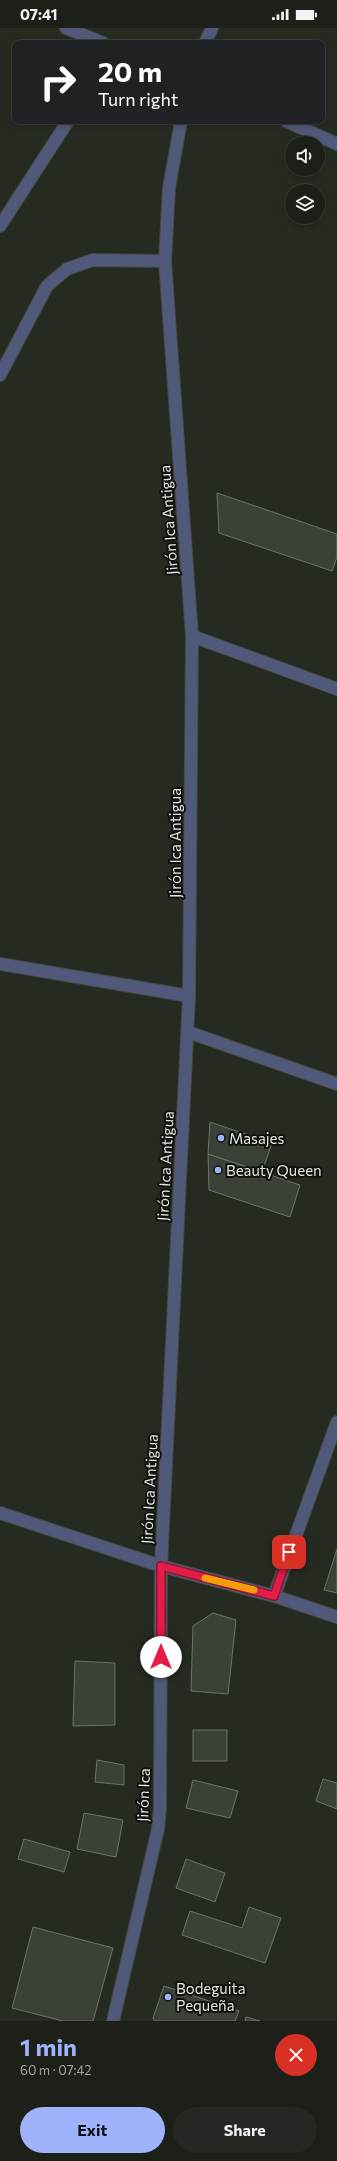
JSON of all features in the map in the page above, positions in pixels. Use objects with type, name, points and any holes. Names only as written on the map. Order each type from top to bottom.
[{"type":"street","points":[[66,28],[96,40]]},
{"type":"street","points":[[206,40],[212,28]]},
{"type":"street","points":[[0,226],[66,124]]},
{"type":"street","name":"Jirón Ica Antigua","points":[[161,1566],[189,996],[192,636],[165,260],[169,188],[180,124]]},
{"type":"street","points":[[293,124],[337,144]]},
{"type":"street","points":[[0,375],[47,286],[67,269],[93,260],[165,260]]},
{"type":"street","points":[[192,636],[337,689]]},
{"type":"street","points":[[0,964],[189,996]]},
{"type":"street","points":[[188,1032],[337,1084]]},
{"type":"street","points":[[274,1596],[337,1422]]},
{"type":"street","points":[[0,1513],[161,1566],[274,1596],[337,1617]]},
{"type":"street","name":"Jirón Ica","points":[[114,2021],[158,1829],[160,1801],[161,1566]]},
{"type":"building","points":[[217,493],[337,534],[337,557],[332,571],[219,533]]},
{"type":"building","points":[[210,1122],[272,1143],[262,1172],[208,1154]]},
{"type":"building","points":[[208,1154],[300,1185],[290,1217],[209,1190]]},
{"type":"building","points":[[337,1549],[337,1593],[324,1590]]},
{"type":"building","points":[[213,1613],[236,1620],[228,1694],[191,1691],[193,1626]]},
{"type":"building","points":[[75,1661],[115,1663],[115,1725],[73,1726]]},
{"type":"building","points":[[193,1730],[227,1730],[227,1761],[193,1761]]},
{"type":"building","points":[[97,1760],[124,1765],[124,1785],[95,1782]]},
{"type":"building","points":[[323,1779],[337,1783],[337,1809],[316,1801]]},
{"type":"building","points":[[193,1780],[238,1791],[230,1818],[186,1808]]},
{"type":"building","points":[[84,1813],[123,1820],[116,1857],[77,1849]]},
{"type":"building","points":[[24,1839],[70,1852],[64,1872],[18,1859]]},
{"type":"building","points":[[186,1859],[225,1873],[215,1902],[176,1888]]},
{"type":"building","points":[[249,1907],[281,1918],[265,1963],[182,1935],[190,1911],[242,1928]]},
{"type":"building","points":[[33,1927],[113,1948],[93,2021],[63,2021],[12,2008]]},
{"type":"building","points":[[164,1986],[239,2011],[235,2021],[154,2021],[153,2018]]},
{"type":"building","points":[[246,2017],[260,2021],[245,2021]]},
{"type":"slow traffic","points":[[205,1578],[254,1590]]},
{"type":"place","name":"Masajes","points":[[221,1138]]},
{"type":"place","name":"Beauty Queen","points":[[218,1170]]},
{"type":"place","name":"Bodeguita Pequeña","points":[[168,1997]]},
{"type":"route","points":[[161,1657],[161,1566],[274,1596],[289,1552]]}]
